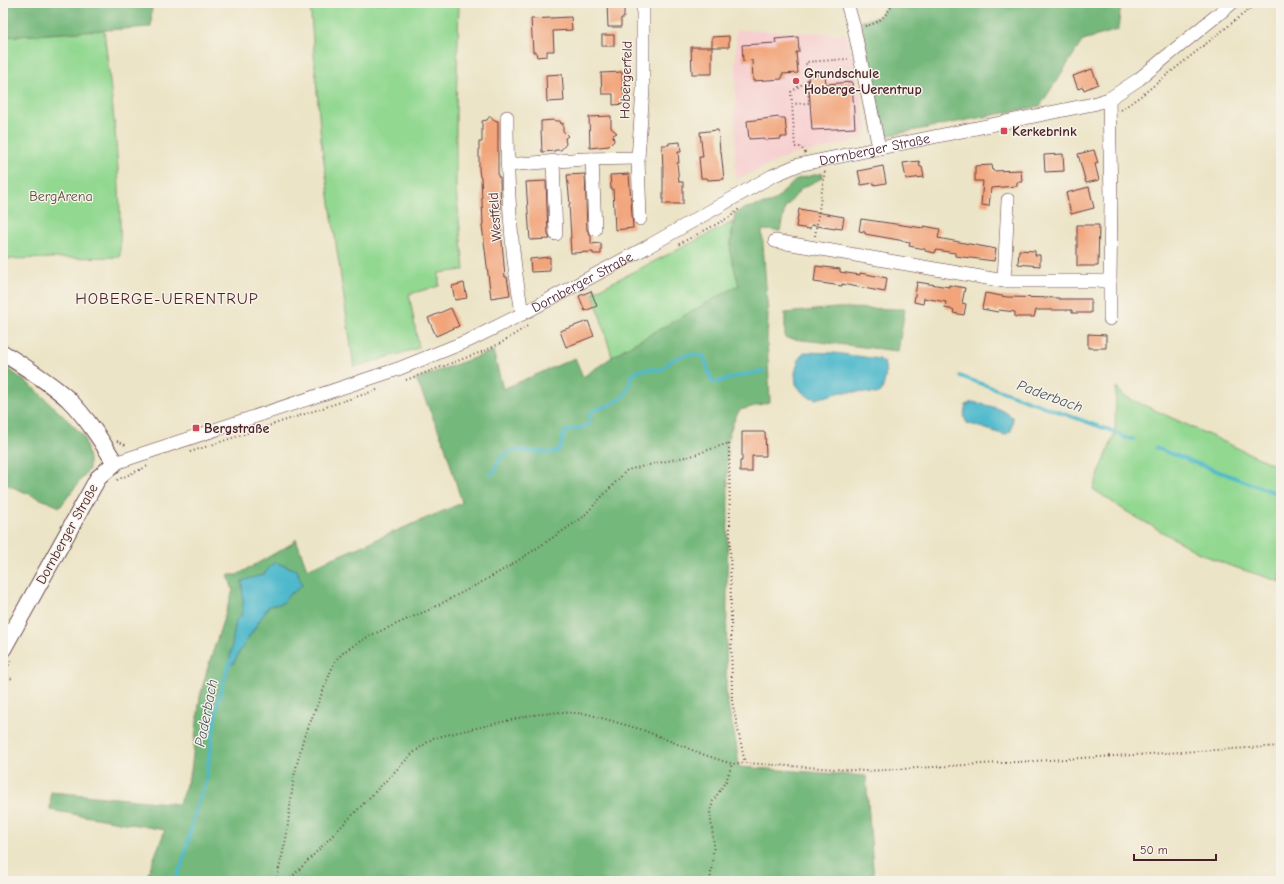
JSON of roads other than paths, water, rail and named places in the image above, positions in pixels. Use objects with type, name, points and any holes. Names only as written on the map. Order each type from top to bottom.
[{"type":"main road","points":[[3,352],[32,371],[67,399],[96,432],[115,463]]},
{"type":"main road","name":"Dornberger Straße","points":[[3,649],[98,478],[115,463]]},
{"type":"street","name":"Hobergerfeld","points":[[640,219],[638,158],[643,90],[643,3]]},
{"type":"street","points":[[847,3],[854,28],[879,148]]},
{"type":"street","name":"Dornberger Straße","points":[[115,463],[398,369],[470,340],[647,248],[772,176],[805,163],[1093,104],[1109,105],[1232,3]]},
{"type":"street","points":[[1109,105],[1111,199],[1110,319]]},
{"type":"street","name":"Westfeld","points":[[507,117],[507,165],[510,217],[513,254],[522,314]]},
{"type":"street","points":[[507,165],[592,159],[638,158]]},
{"type":"street","points":[[592,159],[595,229]]},
{"type":"street","points":[[553,162],[556,234]]},
{"type":"street","points":[[1004,280],[1008,200]]},
{"type":"street","points":[[775,241],[1004,280],[1110,281]]},
{"type":"water","points":[[804,352],[834,353],[879,359],[884,362],[885,369],[881,392],[876,394],[842,392],[816,399],[809,397],[802,392],[796,384],[795,373],[799,359]]},
{"type":"water","points":[[972,402],[994,407],[1009,415],[1013,418],[1011,431],[1005,435],[967,423],[964,417],[964,412],[966,405]]},
{"type":"water","points":[[274,562],[297,570],[302,585],[294,592],[289,594],[283,603],[269,606],[233,664],[229,664],[236,620],[241,616],[243,603],[242,581],[264,574]]},
{"type":"waterway","name":"Paderbach","points":[[490,474],[495,472],[497,463],[503,456],[514,450],[552,453],[558,451],[566,431],[587,426],[590,421],[591,412],[613,404],[624,396],[633,374],[640,370],[661,370],[672,360],[684,355],[701,355],[704,357],[712,382],[718,382],[763,371]]},
{"type":"waterway","name":"Paderbach","points":[[960,376],[1120,434],[1125,438],[1133,439]]},
{"type":"waterway","name":"Paderbach","points":[[1156,448],[1281,495]]},
{"type":"waterway","name":"Paderbach","points":[[175,881],[182,864],[197,805],[205,784],[218,701],[231,660]]},
{"type":"place","name":"Grundschule Hoberge-Uerentrup","points":[[796,81]]},
{"type":"place","name":"Kerkebrink","points":[[1004,131]]},
{"type":"place","name":"Bergstraße","points":[[196,428]]},
{"type":"district","name":"HOBERGE-UERENTRUP","points":[[167,299]]},
{"type":"park label","name":"BergArena","points":[[61,196]]}]
